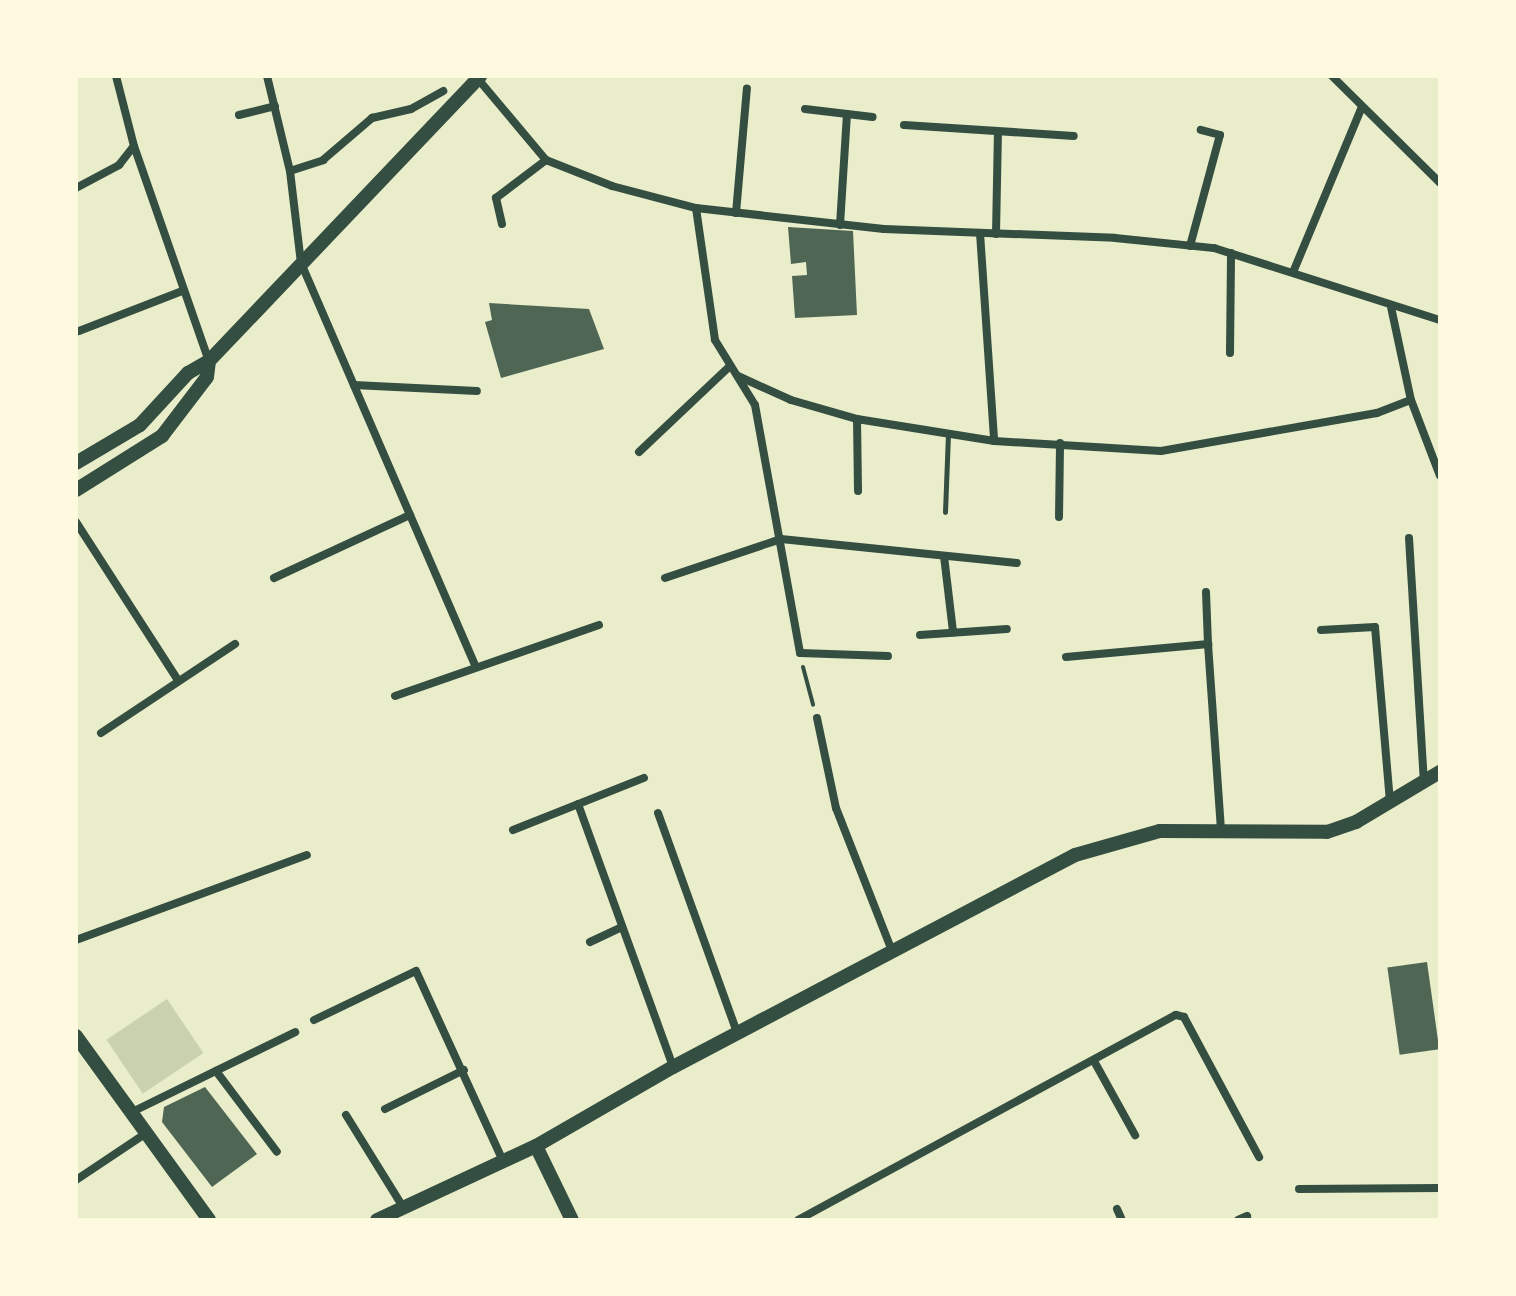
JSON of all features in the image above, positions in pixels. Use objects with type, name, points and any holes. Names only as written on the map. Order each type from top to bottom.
[{"type":"street","points":[[76,490],[162,436],[207,377],[209,361],[182,291],[134,146],[116,76]]},
{"type":"street","points":[[267,76],[290,171],[301,263],[475,666]]},
{"type":"street","points":[[1332,76],[1440,183]]},
{"type":"street","points":[[76,463],[140,425],[188,373],[209,361],[479,78],[546,160],[612,186],[696,208],[840,225],[1190,246],[1294,270],[1391,307],[1439,320]]},
{"type":"street","points":[[736,213],[747,88]]},
{"type":"street","points":[[290,171],[323,160],[372,118],[411,109],[443,91]]},
{"type":"street","points":[[239,115],[275,106]]},
{"type":"street","points":[[1294,270],[1362,107]]},
{"type":"street","points":[[805,109],[873,117]]},
{"type":"street","points":[[840,225],[847,114]]},
{"type":"street","points":[[904,125],[1074,136]]},
{"type":"street","points":[[1190,246],[1220,135],[1201,130]]},
{"type":"street","points":[[996,234],[998,133]]},
{"type":"street","points":[[76,188],[119,165],[134,146]]},
{"type":"street","points":[[502,224],[496,198],[546,160]]},
{"type":"street","points":[[696,208],[715,340],[755,405],[800,653],[888,656]]},
{"type":"street","points":[[980,233],[994,441]]},
{"type":"street","points":[[1230,353],[1231,253]]},
{"type":"street","points":[[79,331],[182,291]]},
{"type":"street","points":[[1391,307],[1411,400],[1440,476]]},
{"type":"street","points":[[639,452],[730,366]]},
{"type":"street","points":[[738,376],[791,400],[857,419],[994,441],[1180,451],[1233,435],[1377,413],[1411,400]]},
{"type":"street","points":[[354,385],[477,391]]},
{"type":"street","points":[[857,419],[858,491]]},
{"type":"street","points":[[1059,517],[1060,443]]},
{"type":"street","points":[[274,578],[410,515]]},
{"type":"street","points":[[76,522],[178,680]]},
{"type":"street","points":[[1409,538],[1424,782]]},
{"type":"street","points":[[665,578],[781,539],[1017,563]]},
{"type":"street","points":[[944,556],[953,632]]},
{"type":"street","points":[[1206,592],[1221,828]]},
{"type":"street","points":[[395,696],[599,625]]},
{"type":"street","points":[[1321,630],[1375,627],[1390,801]]},
{"type":"street","points":[[920,635],[1007,629]]},
{"type":"street","points":[[101,733],[235,644]]},
{"type":"street","points":[[1066,657],[1208,644]]},
{"type":"street","points":[[817,718],[836,808],[892,951]]},
{"type":"street","points":[[377,1220],[536,1146],[673,1067],[1075,855],[1160,831],[1221,828],[1327,832],[1440,772]]},
{"type":"street","points":[[513,830],[644,778]]},
{"type":"street","points":[[578,804],[673,1067]]},
{"type":"street","points":[[658,813],[737,1033]]},
{"type":"street","points":[[76,940],[307,855]]},
{"type":"street","points":[[590,942],[622,927]]},
{"type":"street","points":[[314,1020],[416,971],[464,1070],[503,1161]]},
{"type":"street","points":[[798,1220],[1181,1015],[1259,1157]]},
{"type":"street","points":[[129,1113],[295,1032]]},
{"type":"street","points":[[76,1036],[209,1220]]},
{"type":"street","points":[[1094,1061],[1135,1135]]},
{"type":"street","points":[[385,1109],[464,1070]]},
{"type":"street","points":[[216,1071],[277,1152]]},
{"type":"street","points":[[346,1115],[403,1207]]},
{"type":"street","points":[[76,1180],[145,1134]]},
{"type":"street","points":[[536,1146],[572,1220]]},
{"type":"street","points":[[1299,1189],[1440,1188]]},
{"type":"street","points":[[1117,1209],[1122,1220]]},
{"type":"lane","points":[[945,512],[948,434]]},
{"type":"path","points":[[800,653],[817,718]]},
{"type":"green space","points":[[167,999],[203,1053],[143,1094],[106,1040]]},
{"type":"building","points":[[788,227],[853,231],[857,315],[795,318],[792,276],[807,275],[806,262],[791,264]]},
{"type":"building","points":[[489,303],[589,309],[604,349],[501,378],[485,322],[492,320]]},
{"type":"building","points":[[1427,962],[1439,1049],[1400,1055],[1387,968]]},
{"type":"building","points":[[205,1087],[257,1154],[212,1187],[162,1122],[164,1107]]}]
